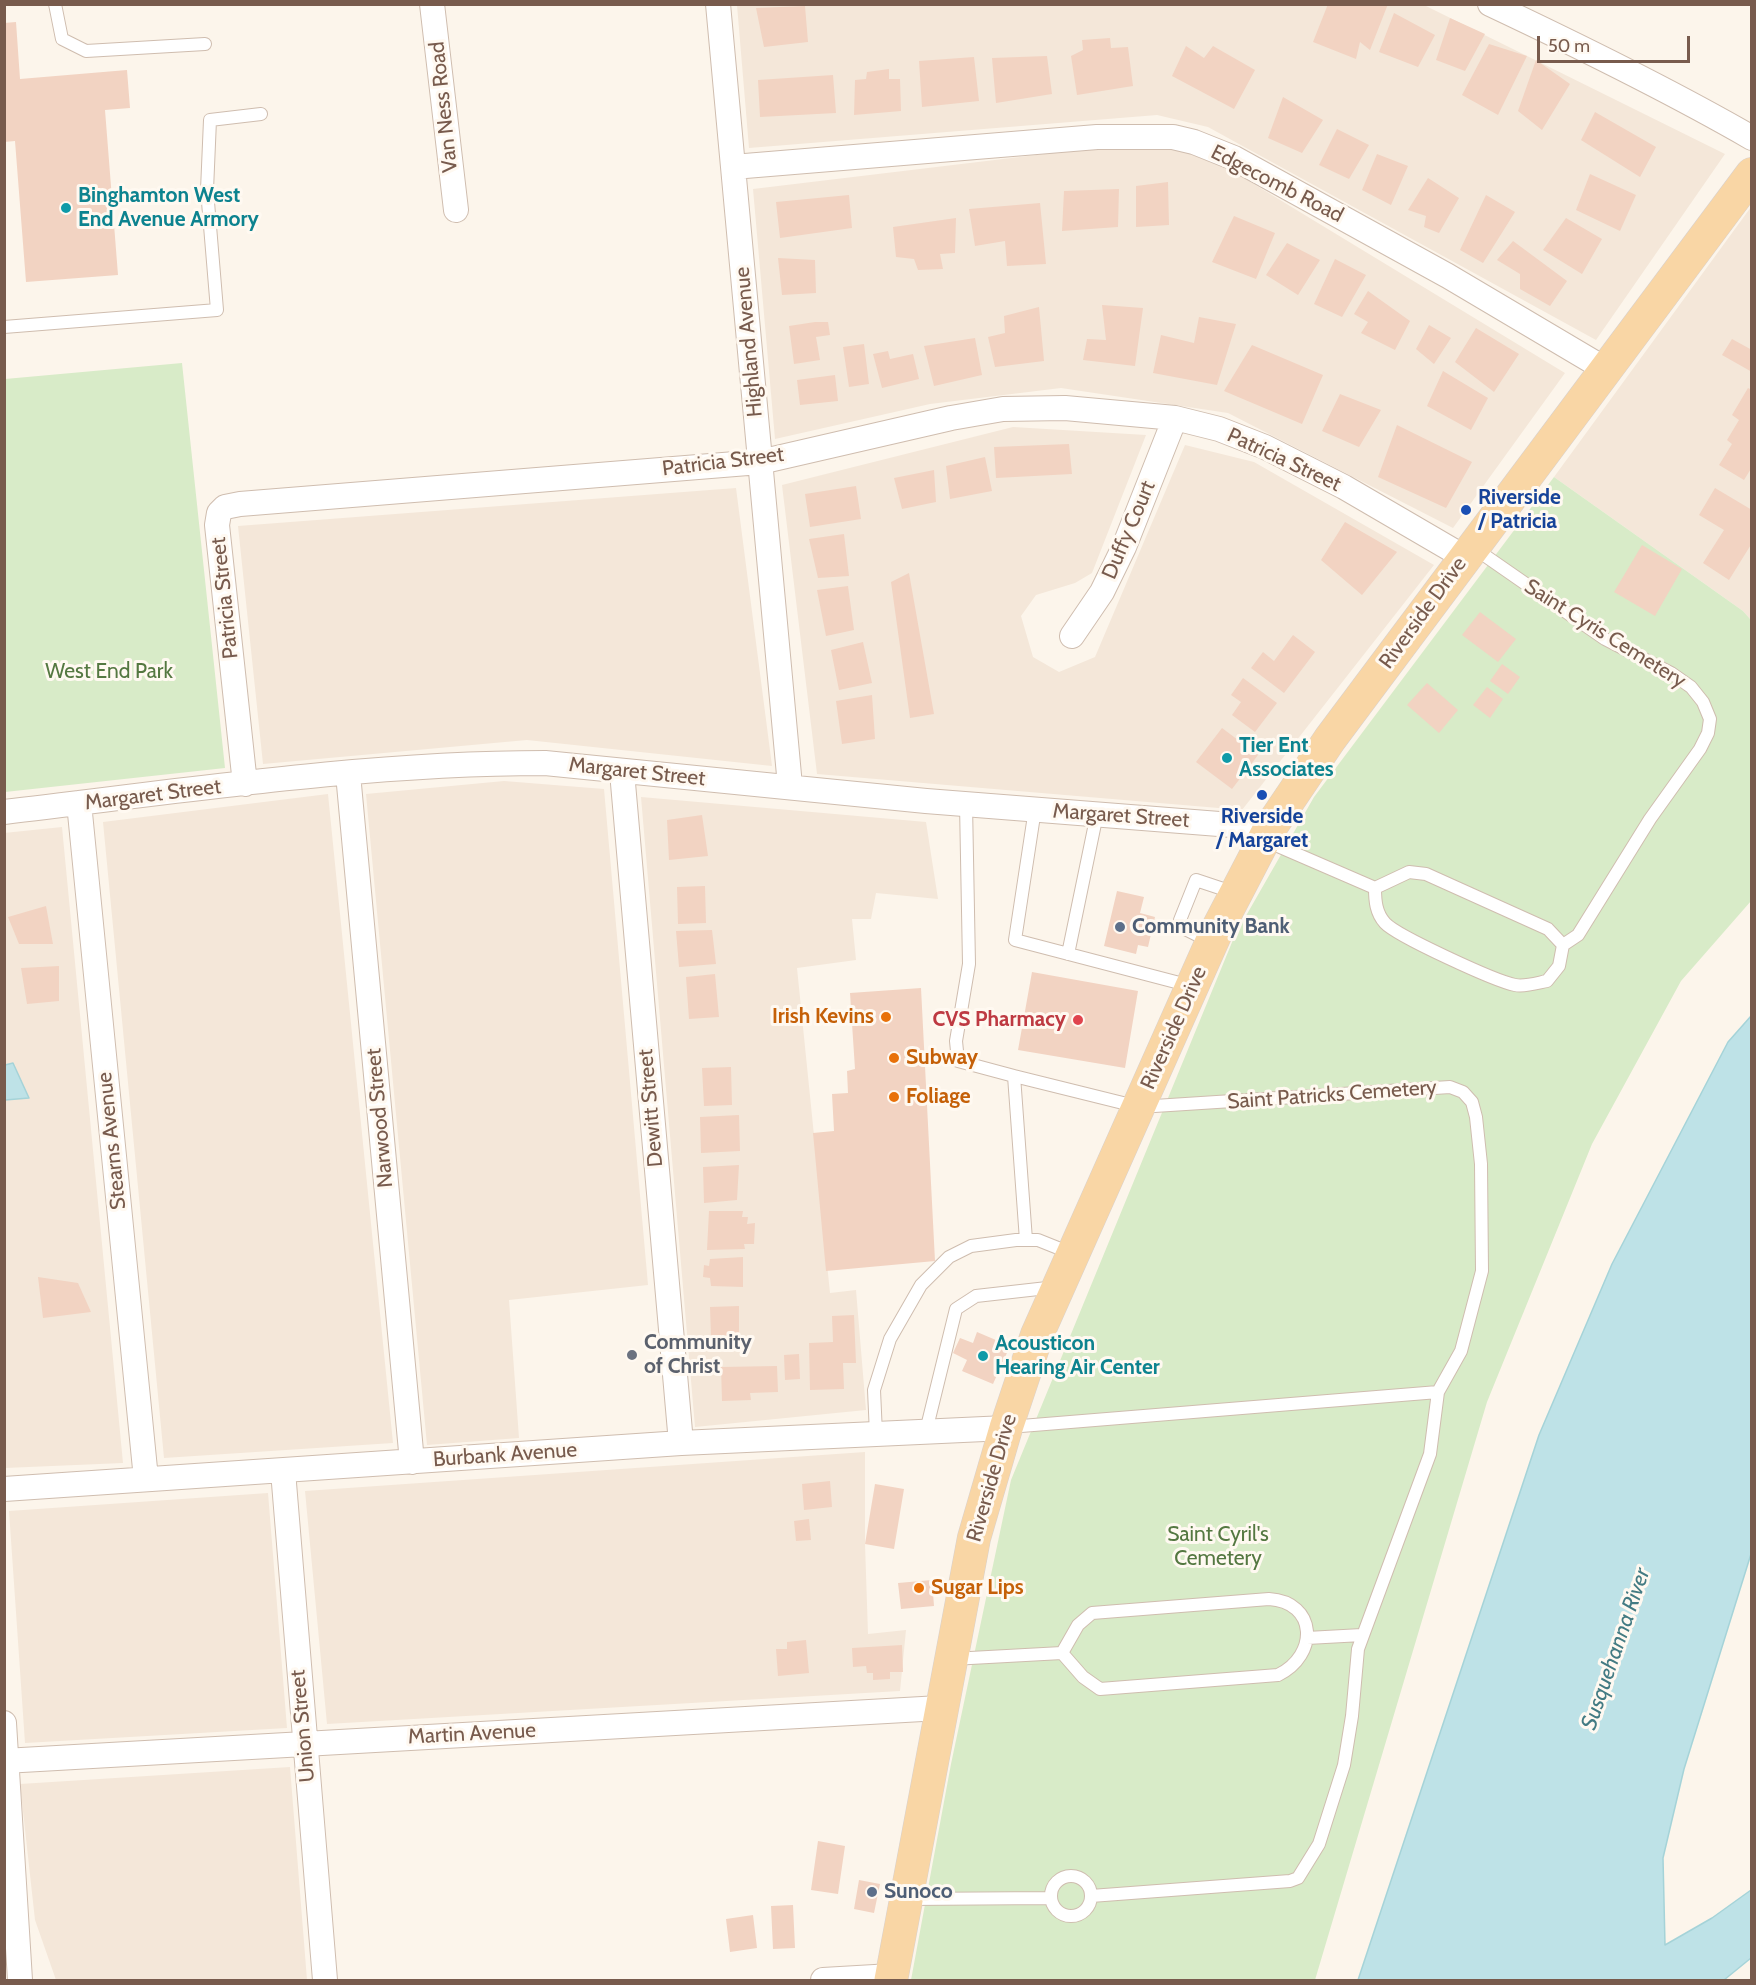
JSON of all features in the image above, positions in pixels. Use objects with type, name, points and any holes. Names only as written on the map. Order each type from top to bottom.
[{"type":"main road","name":"Riverside Drive","points":[[891,1978],[940,1708],[974,1538],[1006,1428],[1037,1335],[1212,942],[1266,834],[1468,552],[1752,174]]},
{"type":"street","name":"Van Ness Road","points":[[432,4],[456,210]]},
{"type":"street","name":"Highland Avenue","points":[[718,4],[790,786]]},
{"type":"street","points":[[1490,4],[1695,105],[1752,138]]},
{"type":"street","name":"Edgecomb Road","points":[[733,167],[1097,137],[1178,138],[1234,158],[1448,276],[1605,369]]},
{"type":"street","name":"Patricia Street","points":[[245,784],[218,525],[219,513],[225,507],[240,504],[760,462],[951,418],[1003,409],[1107,410],[1175,418],[1219,429],[1265,447],[1468,552]]},
{"type":"street","name":"Duffy Court","points":[[1072,636],[1102,592],[1124,547],[1175,418]]},
{"type":"street","name":"Margaret Street","points":[[4,812],[348,774],[486,763],[545,763],[966,804],[1097,814],[1266,834]]},
{"type":"street","name":"Dewitt Street","points":[[622,772],[681,1443]]},
{"type":"street","name":"Narwood Street","points":[[348,774],[412,1462]]},
{"type":"street","name":"Stearns Avenue","points":[[79,803],[146,1479]]},
{"type":"street","name":"Burbank Avenue","points":[[4,1489],[681,1443],[1006,1428]]},
{"type":"street","name":"Union Street","points":[[283,1471],[325,1980]]},
{"type":"street","name":"Martin Avenue","points":[[6,1761],[940,1708]]},
{"type":"street","points":[[4,1723],[20,1980]]},
{"type":"street","points":[[823,1980],[891,1978]]},
{"type":"lane","points":[[55,4],[62,39],[86,51],[205,44]]},
{"type":"lane","points":[[4,327],[218,310],[207,190],[210,120],[261,114]]},
{"type":"lane","name":"Saint Cyris Cemetery","points":[[1375,888],[1375,906],[1383,921],[1393,932],[1515,985],[1547,981],[1559,966],[1563,945],[1578,935],[1650,819],[1700,749],[1708,733],[1710,719],[1703,702],[1684,682],[1605,639],[1468,552]]},
{"type":"lane","name":"Saint Patricks Cemetery","points":[[966,804],[969,964],[956,1041],[958,1061],[1139,1107],[1450,1087],[1463,1092],[1472,1102],[1476,1116],[1481,1164],[1482,1271],[1461,1351],[1438,1392],[1430,1454],[1362,1635],[1356,1664],[1352,1716],[1344,1764],[1319,1844],[1298,1878],[1290,1881],[1091,1896]]},
{"type":"lane","points":[[1035,809],[1015,940],[1192,987]]},
{"type":"lane","points":[[1068,954],[1097,814]]},
{"type":"lane","points":[[1266,834],[1375,888],[1409,872],[1426,874],[1548,929],[1563,945]]},
{"type":"lane","points":[[1014,1076],[1026,1240]]},
{"type":"lane","points":[[876,1434],[874,1390],[890,1339],[921,1285],[949,1257],[971,1246],[1026,1240],[1038,1240],[1073,1254]]},
{"type":"lane","points":[[926,1431],[956,1309],[976,1296],[1058,1287]]},
{"type":"lane","points":[[1006,1428],[1438,1392]]},
{"type":"lane","points":[[1269,1599],[1278,1600],[1296,1609],[1305,1623],[1307,1638],[1299,1661],[1278,1675],[1100,1689],[1090,1684],[1062,1653],[1078,1625],[1092,1613],[1269,1599]]},
{"type":"lane","points":[[1307,1638],[1362,1635]]},
{"type":"lane","points":[[950,1659],[1062,1653]]},
{"type":"lane","points":[[1070,1876],[1087,1884],[1091,1896],[1087,1909],[1082,1913],[1069,1916],[1056,1910],[1051,1898],[1058,1881],[1070,1876]]},
{"type":"lane","points":[[906,1899],[1051,1898]]},
{"type":"shaded area","points":[[737,5],[1424,5],[1725,154],[1596,340],[1208,127],[1157,115],[749,148]]},
{"type":"shaded area","points":[[1178,138],[1565,373],[1453,528],[1228,413],[1061,388],[930,404],[775,439],[753,189]]},
{"type":"shaded area","points":[[1751,207],[1751,620],[1743,611],[1554,477]]},
{"type":"shaded area","points":[[1013,427],[1146,435],[1092,573],[1075,583],[1036,595],[1021,616],[1033,657],[1059,672],[1095,657],[1185,445],[1254,462],[1434,565],[1242,810],[817,774],[782,485]]},
{"type":"shaded area","points":[[736,488],[772,766],[527,740],[263,764],[238,526]]},
{"type":"shaded area","points":[[504,781],[604,789],[648,1285],[509,1300],[519,1438],[427,1445],[366,794]]},
{"type":"shaded area","points":[[328,794],[393,1443],[164,1458],[103,822]]},
{"type":"shaded area","points":[[641,797],[926,822],[938,899],[876,893],[871,919],[852,919],[856,960],[797,968],[830,1293],[856,1290],[866,1410],[695,1427]]},
{"type":"shaded area","points":[[62,827],[123,1463],[5,1468],[4,833]]},
{"type":"shaded area","points":[[865,1452],[868,1634],[906,1630],[900,1691],[327,1724],[305,1491]]},
{"type":"shaded area","points":[[268,1493],[287,1728],[25,1743],[9,1511]]},
{"type":"shaded area","points":[[290,1767],[307,1980],[56,1980],[35,1920],[20,1784]]},
{"type":"green space","name":"West End Park","points":[[182,363],[225,768],[5,792],[5,379]]},
{"type":"green space","name":"Saint Cyril's Cemetery","points":[[1554,477],[1743,611],[1751,620],[1751,901],[1681,981],[1592,1144],[1487,1402],[1315,1980],[911,1980],[951,1764],[1011,1480],[1235,935],[1314,797]]},
{"type":"water","name":"Susquehanna River","points":[[1751,1016],[1751,1554],[1684,1769],[1663,1858],[1665,1945],[1712,1918],[1751,1890],[1751,1958],[1724,1980],[1358,1980],[1539,1435],[1612,1264],[1728,1042]]},
{"type":"water","points":[[13,1063],[29,1098],[5,1100],[5,1065]]},
{"type":"building","points":[[1328,4],[1388,4],[1370,50],[1360,42],[1356,59],[1313,42]]},
{"type":"building","points":[[805,6],[808,42],[764,47],[756,8]]},
{"type":"building","points":[[1394,13],[1435,35],[1418,67],[1379,52]]},
{"type":"building","points":[[1450,18],[1485,34],[1465,71],[1436,60]]},
{"type":"building","name":"Binghamton West End Avenue Armory","points":[[16,22],[20,79],[127,70],[130,108],[105,110],[118,275],[26,282],[15,141],[4,142],[4,23]]},
{"type":"building","points":[[1110,38],[1111,48],[1128,47],[1133,86],[1077,95],[1071,56],[1083,50],[1082,40]]},
{"type":"building","points":[[1489,44],[1527,56],[1498,115],[1462,95]]},
{"type":"building","points":[[1186,46],[1204,58],[1213,46],[1255,70],[1234,109],[1172,76]]},
{"type":"building","points":[[1047,56],[1052,94],[996,103],[992,58]]},
{"type":"building","points":[[974,57],[979,101],[922,107],[919,61]]},
{"type":"building","points":[[1536,60],[1570,84],[1542,130],[1518,111]]},
{"type":"building","points":[[889,69],[889,79],[900,79],[901,111],[854,115],[855,80],[866,79],[867,72]]},
{"type":"building","points":[[833,75],[836,113],[760,117],[758,80]]},
{"type":"building","points":[[1283,97],[1323,120],[1302,153],[1268,138]]},
{"type":"building","points":[[1595,112],[1656,147],[1640,177],[1581,140]]},
{"type":"building","points":[[1337,129],[1369,145],[1349,179],[1319,165]]},
{"type":"building","points":[[1377,154],[1408,166],[1391,205],[1362,190]]},
{"type":"building","points":[[1590,174],[1636,195],[1620,231],[1576,210]]},
{"type":"building","points":[[1428,178],[1459,198],[1439,233],[1424,227],[1426,216],[1408,210]]},
{"type":"building","points":[[1168,182],[1169,225],[1136,227],[1136,186]]},
{"type":"building","points":[[1119,189],[1118,227],[1062,231],[1064,191]]},
{"type":"building","points":[[849,195],[852,228],[780,238],[776,202]]},
{"type":"building","points":[[1486,195],[1515,212],[1483,263],[1460,250]]},
{"type":"building","points":[[1040,203],[1046,264],[1007,266],[1005,241],[975,246],[969,209]]},
{"type":"building","points":[[1234,216],[1275,233],[1256,279],[1212,262]]},
{"type":"building","points":[[956,218],[955,253],[940,254],[943,269],[918,270],[914,259],[896,257],[893,227]]},
{"type":"building","points":[[1566,218],[1602,239],[1582,274],[1543,250]]},
{"type":"building","points":[[1513,241],[1567,281],[1550,306],[1520,289],[1520,274],[1497,260]]},
{"type":"building","points":[[1287,243],[1320,260],[1298,295],[1266,275]]},
{"type":"building","points":[[778,258],[815,260],[816,293],[782,295]]},
{"type":"building","points":[[1335,259],[1366,275],[1342,317],[1314,304]]},
{"type":"building","points":[[1368,291],[1410,321],[1395,350],[1361,333],[1368,322],[1354,314]]},
{"type":"building","points":[[1102,305],[1143,308],[1135,366],[1083,360],[1087,339],[1106,340]]},
{"type":"building","points":[[1039,307],[1044,361],[995,367],[988,337],[1005,333],[1004,316]]},
{"type":"building","points":[[1199,317],[1236,324],[1217,385],[1153,373],[1161,335],[1194,343]]},
{"type":"building","points":[[828,322],[830,335],[816,337],[820,360],[794,364],[789,326]]},
{"type":"building","points":[[1429,325],[1451,338],[1434,364],[1416,349]]},
{"type":"building","points":[[1476,328],[1519,354],[1494,392],[1455,362]]},
{"type":"building","points":[[975,338],[982,375],[934,386],[924,346]]},
{"type":"building","points":[[1732,339],[1752,350],[1752,372],[1722,355]]},
{"type":"building","points":[[864,344],[869,384],[849,387],[843,347]]},
{"type":"building","points":[[1252,345],[1323,375],[1302,424],[1224,391]]},
{"type":"building","points":[[888,351],[890,359],[913,354],[919,379],[882,388],[873,354]]},
{"type":"building","points":[[1443,371],[1488,398],[1471,430],[1427,406]]},
{"type":"building","points":[[835,375],[838,401],[800,405],[797,380]]},
{"type":"building","points":[[1748,388],[1752,390],[1752,467],[1744,480],[1719,465],[1732,444],[1727,440],[1739,420],[1732,415]]},
{"type":"building","points":[[1340,394],[1381,410],[1359,447],[1322,431]]},
{"type":"building","points":[[1397,425],[1472,462],[1446,508],[1378,477]]},
{"type":"building","points":[[1069,444],[1072,474],[996,478],[994,447]]},
{"type":"building","points":[[985,457],[992,491],[950,499],[946,466]]},
{"type":"building","points":[[934,470],[936,502],[902,509],[894,478]]},
{"type":"building","points":[[856,486],[861,519],[810,527],[805,494]]},
{"type":"building","points":[[1715,488],[1752,510],[1752,543],[1729,580],[1703,563],[1724,530],[1699,515]]},
{"type":"building","points":[[1345,522],[1397,552],[1362,595],[1321,560]]},
{"type":"building","points":[[844,534],[849,576],[818,578],[809,539]]},
{"type":"building","points":[[1642,545],[1682,569],[1655,616],[1614,592]]},
{"type":"building","points":[[909,573],[934,714],[910,718],[891,582]]},
{"type":"building","points":[[848,586],[854,630],[826,636],[817,590]]},
{"type":"building","points":[[1480,612],[1516,639],[1498,662],[1462,635]]},
{"type":"building","points":[[1293,635],[1315,652],[1284,693],[1251,668],[1263,652],[1274,661]]},
{"type":"building","points":[[863,642],[872,683],[839,690],[831,650]]},
{"type":"building","points":[[1502,664],[1520,677],[1508,694],[1490,681]]},
{"type":"building","points":[[1243,678],[1277,703],[1255,732],[1232,715],[1241,702],[1231,695]]},
{"type":"building","points":[[1427,683],[1458,710],[1439,733],[1407,705]]},
{"type":"building","points":[[1487,687],[1503,699],[1490,718],[1473,705]]},
{"type":"building","points":[[872,695],[875,739],[842,744],[836,701]]},
{"type":"building","name":"Tier Ent Associates","points":[[1222,728],[1258,755],[1232,789],[1196,762]]},
{"type":"building","points":[[702,815],[708,856],[669,860],[667,820]]},
{"type":"building","points":[[705,886],[706,923],[678,924],[677,887]]},
{"type":"building","points":[[1117,891],[1144,897],[1140,913],[1155,917],[1148,947],[1138,945],[1136,954],[1104,946]]},
{"type":"building","points":[[46,906],[53,944],[19,944],[8,917]]},
{"type":"building","points":[[712,930],[716,964],[679,967],[676,931]]},
{"type":"building","points":[[59,966],[59,1001],[27,1004],[21,968]]},
{"type":"building","name":"CVS Pharmacy","points":[[1032,972],[1138,991],[1125,1068],[1018,1050]]},
{"type":"building","points":[[715,974],[719,1017],[689,1019],[686,977]]},
{"type":"building","points":[[921,988],[935,1261],[826,1271],[813,1133],[834,1131],[832,1094],[848,1093],[847,1071],[855,1069],[850,993]]},
{"type":"building","points":[[731,1067],[732,1105],[704,1106],[702,1068]]},
{"type":"building","points":[[739,1115],[740,1151],[701,1153],[700,1117]]},
{"type":"building","points":[[739,1165],[737,1200],[704,1203],[703,1167]]},
{"type":"building","points":[[709,1211],[743,1211],[742,1217],[748,1217],[747,1224],[755,1223],[754,1244],[744,1244],[745,1249],[707,1250]]},
{"type":"building","points":[[743,1257],[743,1287],[711,1286],[710,1278],[703,1277],[704,1265],[709,1266],[710,1259]]},
{"type":"building","points":[[38,1277],[78,1283],[91,1312],[43,1318]]},
{"type":"building","points":[[739,1306],[739,1337],[711,1337],[710,1307]]},
{"type":"building","points":[[854,1315],[856,1363],[843,1363],[844,1389],[810,1390],[809,1343],[833,1342],[832,1316]]},
{"type":"building","name":"Acousticon Hearing Air Center","points":[[977,1332],[1010,1346],[993,1384],[962,1371],[967,1360],[953,1353],[960,1338],[973,1343]]},
{"type":"building","points":[[799,1354],[800,1379],[785,1380],[784,1355]]},
{"type":"building","points":[[777,1366],[778,1392],[750,1393],[751,1400],[722,1401],[721,1367]]},
{"type":"building","points":[[830,1481],[832,1507],[804,1510],[802,1484]]},
{"type":"building","points":[[875,1484],[904,1489],[894,1549],[865,1544]]},
{"type":"building","points":[[809,1519],[811,1540],[796,1541],[794,1521]]},
{"type":"building","points":[[932,1580],[934,1606],[901,1609],[898,1583]]},
{"type":"building","points":[[806,1640],[809,1673],[778,1676],[776,1649],[787,1649],[787,1642]]},
{"type":"building","points":[[902,1645],[903,1672],[890,1672],[890,1679],[873,1680],[873,1673],[867,1673],[866,1666],[853,1667],[852,1648]]},
{"type":"building","points":[[818,1841],[845,1846],[838,1894],[811,1890]]},
{"type":"building","points":[[859,1880],[880,1884],[874,1913],[854,1909]]},
{"type":"building","points":[[793,1905],[795,1948],[773,1949],[771,1906]]},
{"type":"building","points":[[753,1915],[757,1948],[730,1952],[726,1919]]},
{"type":"place","name":"Binghamton West End Avenue Armory","points":[[66,208]]},
{"type":"place","name":"Riverside / Patricia","points":[[1466,510]]},
{"type":"place","name":"Tier Ent Associates","points":[[1227,758]]},
{"type":"place","name":"Riverside / Margaret","points":[[1262,795]]},
{"type":"place","name":"Community Bank","points":[[1120,927]]},
{"type":"place","name":"Irish Kevins","points":[[886,1017]]},
{"type":"place","name":"CVS Pharmacy","points":[[1078,1020]]},
{"type":"place","name":"Subway","points":[[894,1058]]},
{"type":"place","name":"Foliage","points":[[894,1097]]},
{"type":"place","name":"Community of Christ","points":[[632,1355]]},
{"type":"place","name":"Acousticon Hearing Air Center","points":[[983,1356]]},
{"type":"place","name":"Sugar Lips","points":[[919,1588]]},
{"type":"place","name":"Sunoco","points":[[872,1892]]}]
